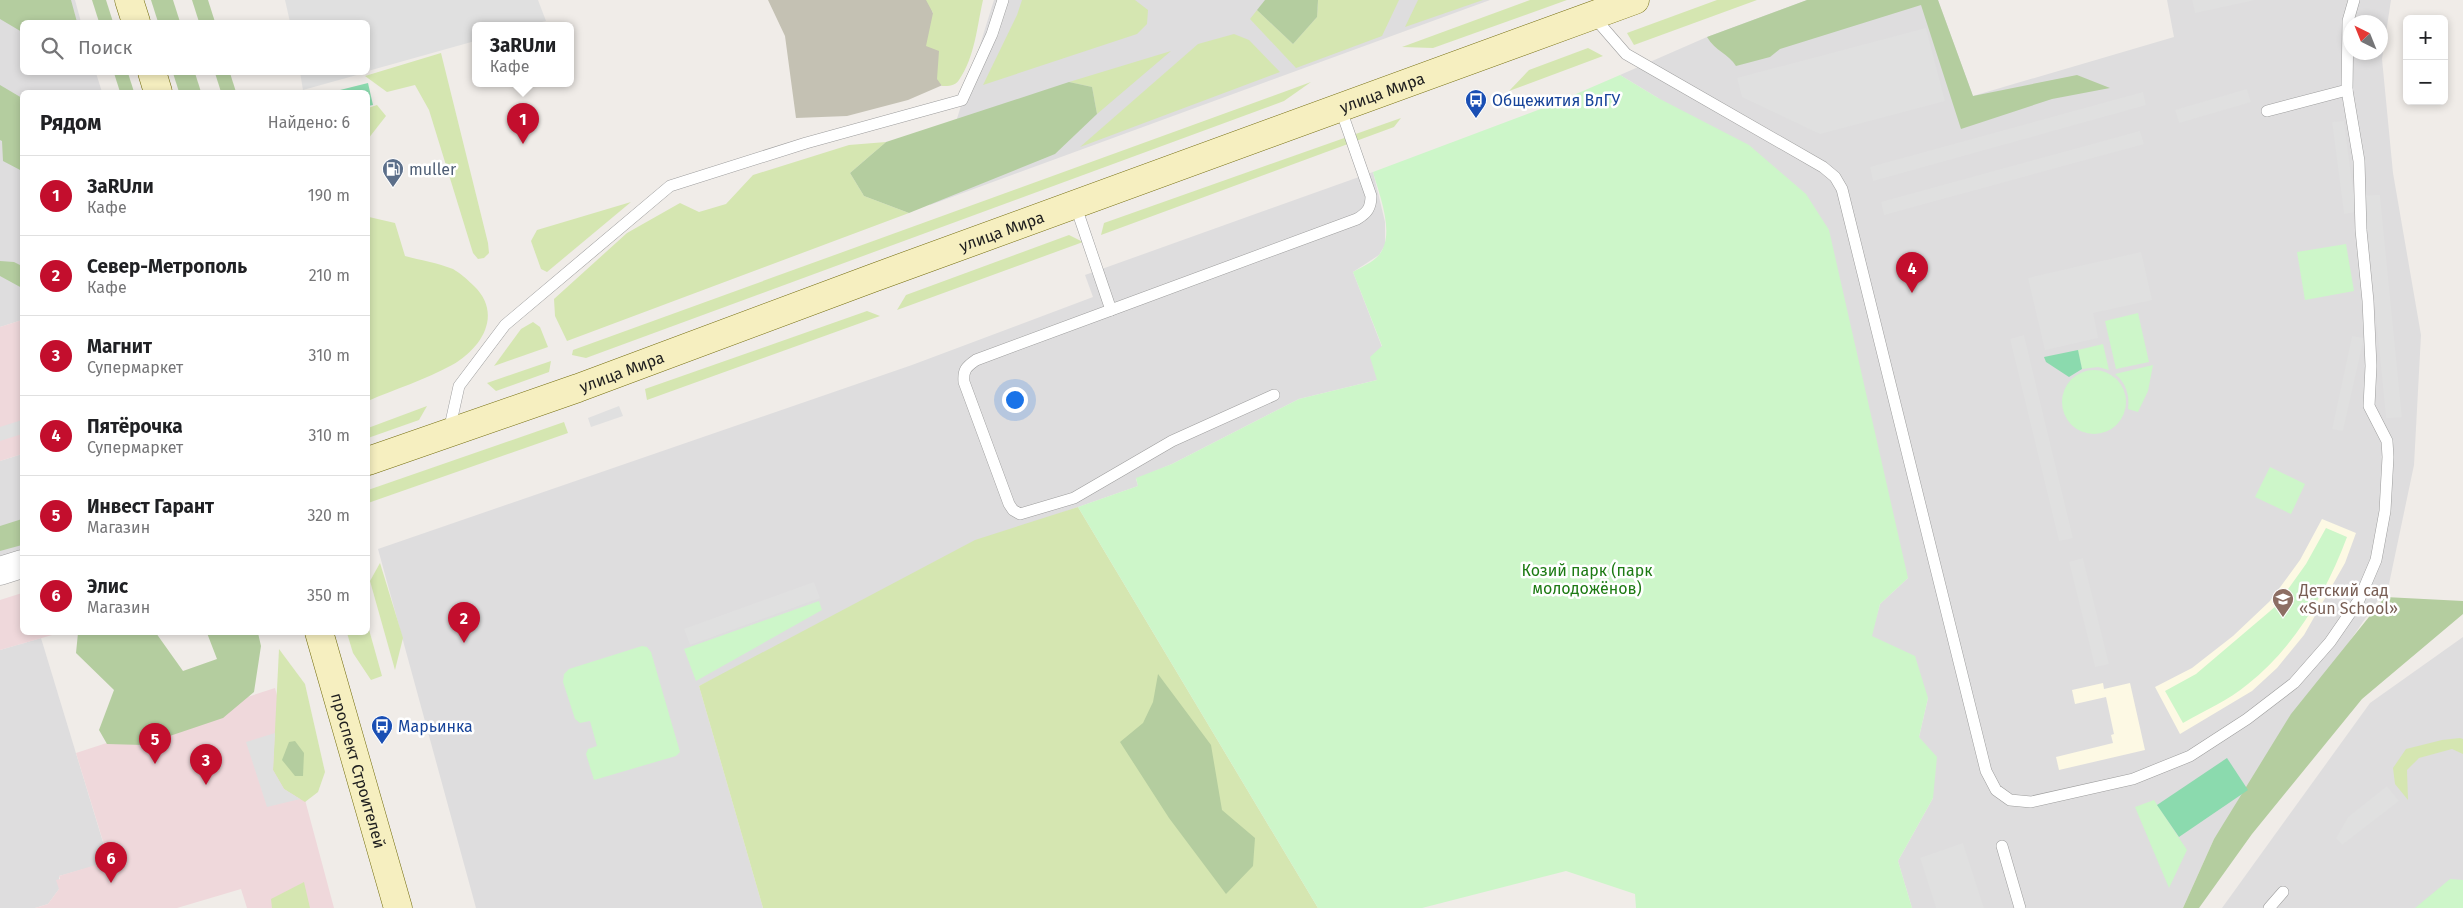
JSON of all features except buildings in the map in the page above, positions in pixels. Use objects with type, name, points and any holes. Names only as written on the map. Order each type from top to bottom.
[{"type":"main road","points":[[130,0],[135,20]]},
{"type":"main road","name":"улица Мира","points":[[370,460],[578,388],[1635,0]]},
{"type":"main road","points":[[153,75],[157,90]]},
{"type":"main road","name":"проспект Строителей","points":[[320,635],[398,908]]},
{"type":"street","points":[[0,571],[20,565]]},
{"type":"lane","points":[[449,433],[459,386],[504,325],[670,186],[806,143],[962,100],[992,34],[1003,0]]},
{"type":"lane","points":[[1592,15],[1626,54],[1823,167],[1835,177],[1842,189],[1986,772],[1996,790],[2010,800],[2031,802],[2124,781],[2190,756],[2247,719],[2294,683],[2330,642],[2359,600],[2376,560],[2385,511],[2388,457],[2387,441],[2370,406],[2371,366],[2368,301],[2361,230],[2358,161],[2347,90],[2348,21],[2354,0]]},
{"type":"lane","points":[[2267,111],[2347,90]]},
{"type":"lane","points":[[1274,395],[1172,441],[1074,498],[1020,514],[1009,504],[964,382],[963,373],[967,366],[976,360],[1357,219],[1366,214],[1371,206],[1371,196],[1340,107]]},
{"type":"lane","points":[[1075,204],[1112,310]]},
{"type":"lane","points":[[2002,846],[2020,908]]},
{"type":"lane","points":[[2269,908],[2283,892]]},
{"type":"shaded area","points":[[0,0],[75,0],[80,20],[20,20],[20,75],[97,75],[101,90],[20,90],[20,321],[0,327]]},
{"type":"shaded area","points":[[285,0],[538,0],[546,21],[472,22],[472,42],[370,70],[370,20],[290,20]]},
{"type":"shaded area","points":[[768,0],[928,0],[944,42],[945,84],[908,100],[847,116],[796,118],[785,36]]},
{"type":"shaded area","points":[[994,0],[1490,0],[930,205]]},
{"type":"shaded area","points":[[1807,0],[1938,0],[1973,96],[2174,37],[2167,0],[2391,0],[2388,20],[2388,15],[2343,15],[2343,60],[2382,60],[2393,173],[2421,335],[2414,465],[2389,584],[2214,839],[2183,908],[1912,908],[1898,861],[1933,798],[1919,737],[1928,698],[1871,636],[1880,604],[1908,578],[1658,98],[1620,75],[1707,37]]},
{"type":"shaded area","points":[[2192,0],[2255,0],[2195,13]]},
{"type":"shaded area","points":[[1926,28],[1945,101],[1820,134],[1742,97],[1737,78]]},
{"type":"shaded area","points":[[300,75],[357,75],[303,90]]},
{"type":"shaded area","points":[[2247,89],[2251,102],[2179,123],[2175,110]]},
{"type":"shaded area","points":[[2143,92],[2146,105],[1873,181],[1870,167]]},
{"type":"shaded area","points":[[2344,121],[2356,212],[2344,214],[2332,122]]},
{"type":"shaded area","points":[[2140,131],[2144,144],[1884,215],[1881,202]]},
{"type":"shaded area","points":[[1373,172],[1385,222],[1385,245],[1379,255],[1353,272],[1382,347],[1377,380],[1299,399],[1172,464],[1136,479],[1138,486],[1041,520],[699,686],[763,908],[476,908],[378,549],[912,365],[1093,297],[1085,275]]},
{"type":"shaded area","points":[[2380,195],[2402,417],[2386,418],[2364,196]]},
{"type":"shaded area","points":[[2141,252],[2152,300],[2093,313],[2098,338],[2045,350],[2028,278]]},
{"type":"shaded area","points":[[20,321],[20,455],[0,461],[0,327]]},
{"type":"shaded area","points":[[2024,335],[2073,538],[2059,541],[2010,339]]},
{"type":"shaded area","points":[[2352,336],[2364,338],[2343,431],[2332,429]]},
{"type":"shaded area","points":[[619,406],[623,416],[591,427],[588,418]]},
{"type":"shaded area","points":[[20,421],[20,435],[0,441],[0,427]]},
{"type":"shaded area","points":[[20,455],[20,558],[0,564],[0,461]]},
{"type":"shaded area","name":"Детский сад «Sun School»","points":[[2322,519],[2356,533],[2345,563],[2304,635],[2277,668],[2252,691],[2180,734],[2155,687],[2192,668],[2233,636],[2270,601],[2300,560]]},
{"type":"shaded area","points":[[2083,558],[2109,664],[2095,667],[2069,562]]},
{"type":"shaded area","points":[[814,582],[820,598],[690,645],[684,629]]},
{"type":"shaded area","points":[[20,594],[20,635],[52,635],[0,650],[0,600]]},
{"type":"shaded area","points":[[2463,637],[2463,908],[2222,908],[2370,703]]},
{"type":"shaded area","points":[[41,638],[109,862],[59,876],[59,889],[48,904],[35,908],[0,908],[0,650]]},
{"type":"shaded area","points":[[2103,683],[2104,689],[2130,683],[2145,750],[2059,770],[2056,757],[2113,743],[2111,735],[2114,734],[2106,697],[2075,704],[2072,690]]},
{"type":"shaded area","points":[[275,688],[334,908],[247,908],[241,889],[177,908],[35,908],[48,904],[59,889],[56,880],[60,879],[59,876],[109,861],[76,753]]},
{"type":"shaded area","points":[[275,733],[273,770],[284,789],[300,799],[267,807],[246,742]]},
{"type":"shaded area","points":[[2387,786],[2399,801],[2342,845],[2336,838],[2348,817]]},
{"type":"shaded area","points":[[1963,843],[1984,908],[1936,908],[1920,858]]},
{"type":"green space","points":[[0,0],[71,0],[76,20],[20,20],[20,31],[0,19]]},
{"type":"green space","points":[[92,0],[106,0],[112,20],[98,20]]},
{"type":"green space","points":[[151,0],[173,0],[179,20],[157,20]]},
{"type":"green space","points":[[192,0],[208,0],[214,20],[198,20]]},
{"type":"green space","points":[[926,0],[983,0],[969,61],[959,80],[952,85],[942,86],[937,79],[939,51],[926,46],[933,13]]},
{"type":"green space","points":[[1022,0],[1135,0],[1148,10],[1147,24],[1137,34],[983,85],[1017,15]]},
{"type":"green space","points":[[1265,0],[1318,0],[1317,17],[1293,44],[1257,10]]},
{"type":"green space","points":[[1318,0],[1399,0],[1382,36],[1296,68],[1250,19],[1257,10],[1293,44],[1317,17]]},
{"type":"green space","points":[[1418,0],[1483,0],[1405,27]]},
{"type":"green space","points":[[1530,0],[1567,0],[1433,48],[1402,47]]},
{"type":"green space","points":[[1717,0],[1757,0],[1634,45],[1627,33]]},
{"type":"green space","points":[[1807,0],[1938,0],[1973,96],[2077,75],[2110,88],[2052,99],[1961,129],[1921,5],[1780,49],[1770,57],[1736,66],[1707,37]]},
{"type":"green space","points":[[1234,34],[1249,40],[1280,72],[1080,147],[1198,44]]},
{"type":"green space","points":[[1588,48],[1603,56],[1509,91],[1529,70]]},
{"type":"green space","points":[[1171,51],[1097,114],[1092,87],[1069,82]]},
{"type":"green space","points":[[441,53],[488,243],[489,253],[484,258],[478,259],[473,253],[429,110],[415,85],[387,92],[365,76]]},
{"type":"green space","points":[[115,75],[129,75],[133,90],[119,90]]},
{"type":"green space","points":[[174,75],[196,75],[200,90],[178,90]]},
{"type":"green space","points":[[216,75],[231,75],[235,90],[220,90]]},
{"type":"green space","name":"Козий парк (парк молодожёнов)","points":[[1620,75],[1658,98],[1749,145],[1806,194],[1829,230],[1908,578],[1880,604],[1872,636],[1915,656],[1928,698],[1919,737],[1937,757],[1933,798],[1898,861],[1912,908],[1636,908],[1635,894],[1566,871],[1422,908],[1318,908],[1078,507],[1138,486],[1136,478],[1172,464],[1299,399],[1377,380],[1370,357],[1382,346],[1353,272],[1379,255],[1384,246],[1386,236],[1385,214],[1373,172],[1546,107]]},
{"type":"green space","points":[[1069,82],[1092,87],[1097,114],[1055,154],[909,213],[864,196],[850,173],[886,142]]},
{"type":"green space","points":[[1311,82],[1284,101],[586,358],[572,355],[573,350]]},
{"type":"green space","points":[[368,83],[370,90],[340,90]]},
{"type":"green space","points":[[0,85],[20,97],[20,170],[3,161],[2,141],[0,140]]},
{"type":"green space","points":[[370,92],[373,105],[370,106]]},
{"type":"green space","points":[[377,105],[386,116],[370,136],[370,107]]},
{"type":"green space","points":[[1401,118],[1394,127],[1101,235],[1104,223]]},
{"type":"green space","points":[[886,142],[850,173],[864,196],[909,213],[567,341],[555,316],[554,299],[627,233],[680,203],[699,212],[726,204],[753,175],[849,145]]},
{"type":"green space","points":[[631,202],[547,272],[541,269],[531,241],[537,230]]},
{"type":"green space","points":[[370,217],[395,223],[405,256],[453,269],[467,279],[483,297],[488,319],[480,340],[463,358],[431,375],[370,400]]},
{"type":"green space","points":[[1069,235],[1083,242],[897,310],[906,295]]},
{"type":"green space","points":[[2346,244],[2354,291],[2305,300],[2297,252]]},
{"type":"green space","points":[[0,261],[14,262],[20,265],[20,287],[0,276]]},
{"type":"green space","points":[[867,311],[880,316],[647,400],[645,389]]},
{"type":"green space","points":[[2138,313],[2149,362],[2116,369],[2105,321]]},
{"type":"green space","points":[[533,322],[540,327],[548,347],[494,366],[521,329]]},
{"type":"green space","points":[[2103,344],[2109,370],[2098,367],[2082,369],[2078,350]]},
{"type":"green space","points":[[2078,350],[2082,369],[2069,377],[2046,362],[2044,357]]},
{"type":"green space","points":[[551,361],[549,372],[496,391],[487,383]]},
{"type":"green space","points":[[2153,365],[2148,391],[2138,412],[2128,409],[2126,390],[2122,381],[2115,374]]},
{"type":"green space","points":[[2088,370],[2100,370],[2117,379],[2124,390],[2126,402],[2124,414],[2117,425],[2100,434],[2088,434],[2076,429],[2067,420],[2062,408],[2062,396],[2067,384],[2076,375]]},
{"type":"green space","points":[[427,406],[419,420],[370,437],[370,427]]},
{"type":"green space","points":[[564,422],[568,433],[370,502],[370,489]]},
{"type":"green space","points":[[2270,467],[2305,484],[2291,514],[2255,497]]},
{"type":"green space","points":[[1078,507],[1318,908],[763,908],[699,686],[975,540]]},
{"type":"green space","points":[[20,520],[20,546],[0,551],[0,526]]},
{"type":"green space","name":"Детский сад «Sun School»","points":[[2326,528],[2347,537],[2330,578],[2294,636],[2265,670],[2241,690],[2183,723],[2165,691],[2196,674],[2276,606],[2306,564]]},
{"type":"green space","points":[[380,563],[403,638],[395,670],[370,581]]},
{"type":"green space","points":[[2385,597],[2463,601],[2463,614],[2362,699],[2252,834],[2199,908],[2183,908],[2214,839],[2291,714]]},
{"type":"green space","points":[[819,601],[822,610],[696,681],[684,649]]},
{"type":"green space","points":[[370,633],[382,676],[371,680],[353,653],[348,635],[370,635]]},
{"type":"green space","points":[[78,635],[157,635],[183,671],[217,659],[208,635],[258,635],[261,646],[254,692],[223,718],[143,745],[107,744],[99,730],[114,690],[76,653]]},
{"type":"green space","points":[[642,646],[647,647],[651,652],[680,752],[676,756],[594,780],[586,754],[588,749],[597,746],[590,721],[580,723],[575,719],[563,682],[564,674],[569,669]]},
{"type":"green space","points":[[279,649],[305,684],[325,772],[318,792],[305,802],[284,789],[273,770]]},
{"type":"green space","points":[[1158,674],[1211,745],[1222,810],[1255,838],[1253,866],[1226,894],[1169,818],[1120,742],[1143,723],[1153,702]]},
{"type":"green space","points":[[2463,739],[2463,754],[2452,749],[2419,758],[2407,770],[2408,800],[2395,784],[2393,768],[2406,749],[2442,740]]},
{"type":"green space","points":[[295,741],[304,753],[303,776],[295,776],[282,760],[289,742]]},
{"type":"green space","points":[[2227,758],[2248,790],[2179,837],[2157,805]]},
{"type":"green space","points":[[2154,800],[2187,850],[2169,888],[2135,807]]},
{"type":"green space","points":[[2450,879],[2463,880],[2463,908],[2415,908]]},
{"type":"green space","points":[[304,882],[310,908],[272,908],[271,899]]},
{"type":"place","name":"Общежития ВлГУ","points":[[1476,119]]},
{"type":"place","name":"ЗаRUли","points":[[523,144]]},
{"type":"place","name":"muller","points":[[393,188]]},
{"type":"place","name":"Пятёрочка","points":[[1912,293]]},
{"type":"place","name":"Детский сад «Sun School»","points":[[2283,618]]},
{"type":"place","name":"Север-Метрополь","points":[[464,643]]},
{"type":"place","name":"Марьинка","points":[[382,745]]},
{"type":"place","name":"Инвест Гарант","points":[[155,764]]},
{"type":"place","name":"Магнит","points":[[206,785]]},
{"type":"place","name":"Элис","points":[[111,883]]}]
